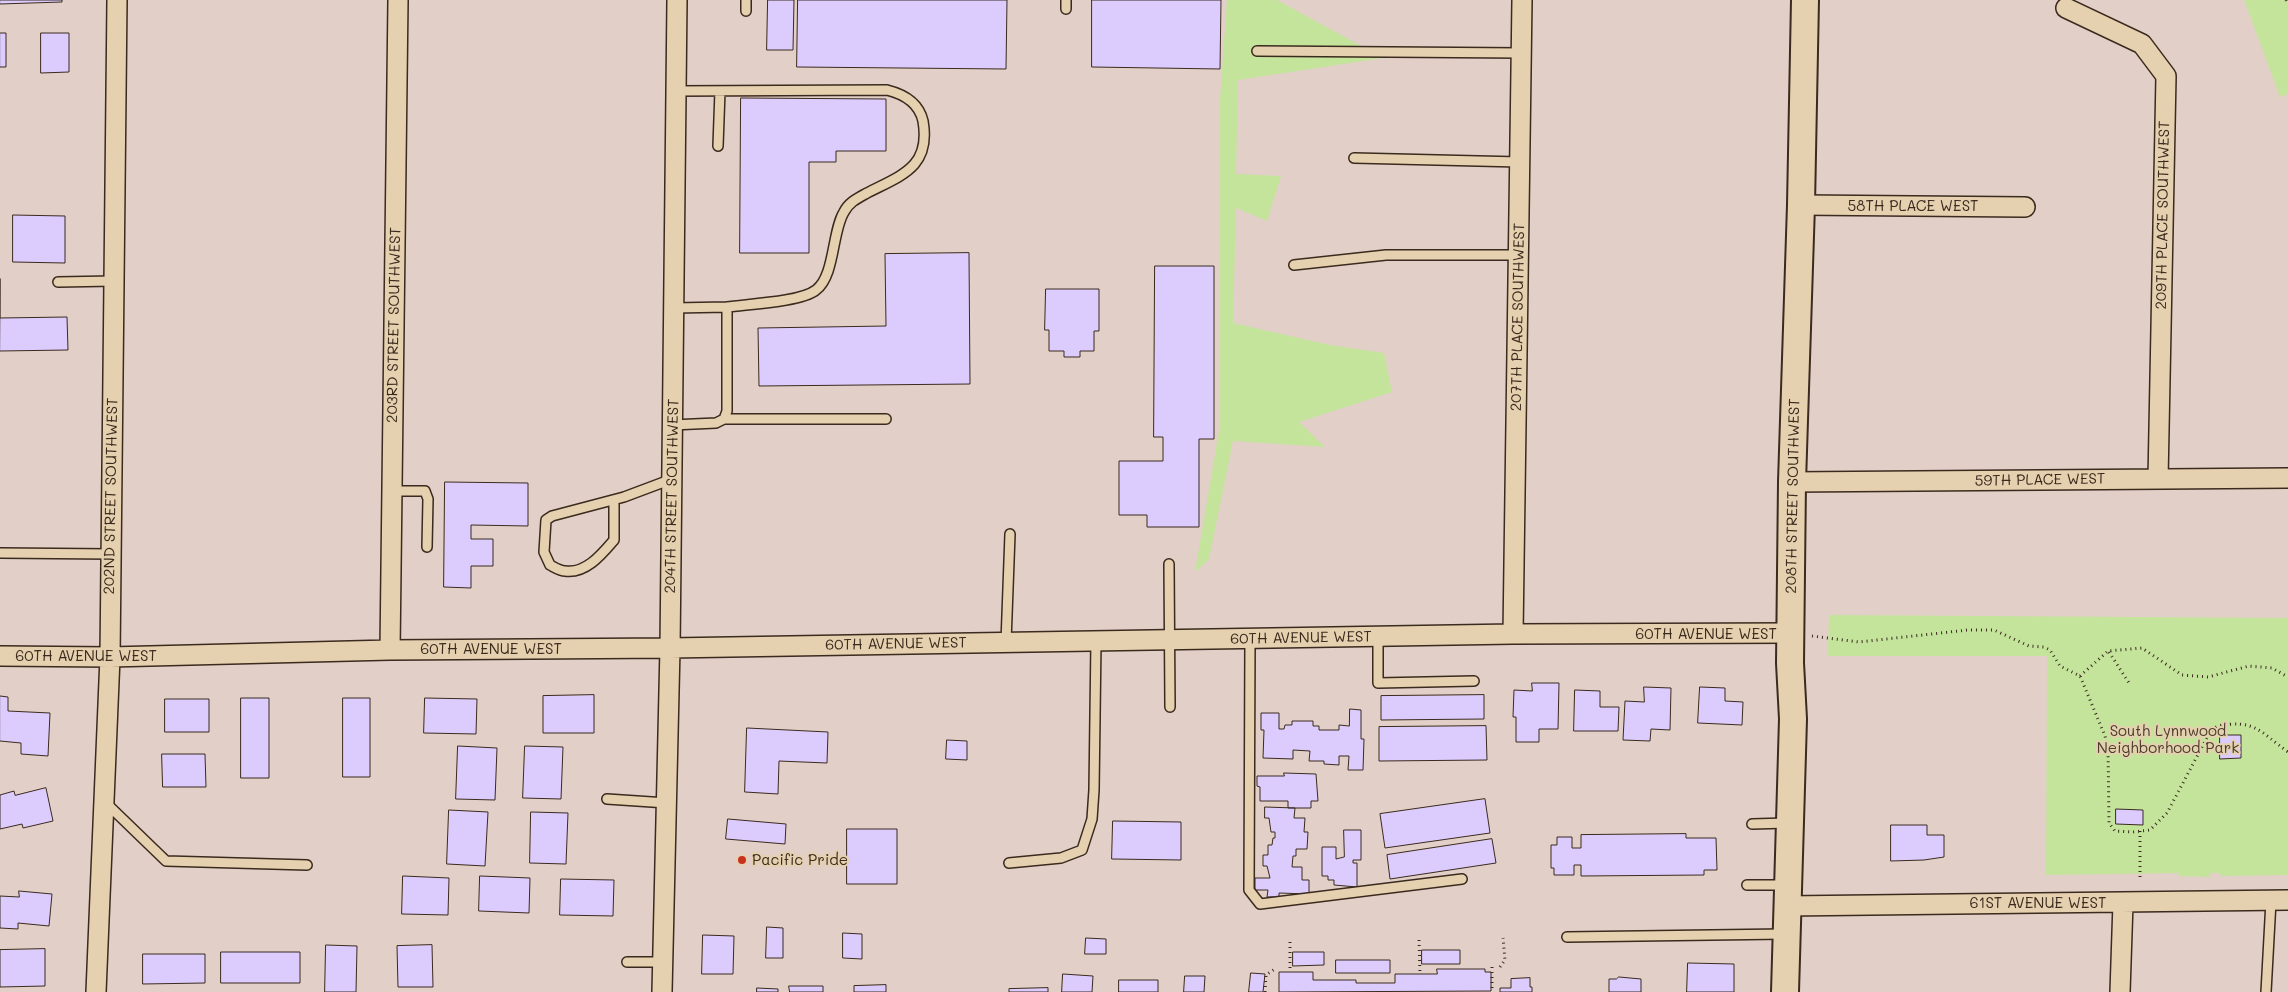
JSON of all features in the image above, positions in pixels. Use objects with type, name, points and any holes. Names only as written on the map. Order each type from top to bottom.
[{"type":"street","name":"202ND STREET SOUTHWEST","points":[[96,992],[110,657],[118,0]]},
{"type":"street","name":"203RD STREET SOUTHWEST","points":[[390,650],[398,0]]},
{"type":"street","name":"204TH STREET SOUTHWEST","points":[[662,992],[670,648],[677,0]]},
{"type":"street","name":"207TH PLACE SOUTHWEST","points":[[1513,634],[1522,0]]},
{"type":"street","name":"208TH STREET SOUTHWEST","points":[[1785,992],[1793,719],[1790,663],[1792,633],[1792,482],[1802,205],[1805,0]]},
{"type":"street","name":"209TH PLACE SOUTHWEST","points":[[2066,8],[2142,44],[2166,76],[2158,479]]},
{"type":"street","name":"58TH PLACE WEST","points":[[1802,205],[2024,207]]},
{"type":"street","name":"59TH PLACE WEST","points":[[1792,482],[2288,478]]},
{"type":"street","name":"60TH AVENUE WEST","points":[[0,656],[110,657],[390,650],[670,648],[1513,634],[1792,633]]},
{"type":"street","name":"61ST AVENUE WEST","points":[[1788,895],[2123,903],[2279,901]]},
{"type":"street","points":[[2120,992],[2123,903]]},
{"type":"lane","points":[[746,0],[746,11]]},
{"type":"lane","points":[[1257,51],[1522,53]]},
{"type":"lane","points":[[674,308],[727,307],[798,298],[817,290],[825,278],[843,212],[853,201],[899,177],[915,165],[923,151],[925,134],[922,117],[914,105],[902,94],[887,90],[676,91]]},
{"type":"lane","points":[[718,146],[720,91]]},
{"type":"lane","points":[[1354,158],[1520,162]]},
{"type":"lane","points":[[1294,265],[1386,255],[1518,255]]},
{"type":"lane","points":[[58,282],[114,281]]},
{"type":"lane","points":[[724,419],[727,412],[727,307]]},
{"type":"lane","points":[[672,426],[716,422],[724,419],[886,419]]},
{"type":"lane","points":[[614,500],[614,540],[602,554],[582,569],[565,571],[550,565],[544,552],[546,520],[552,516],[614,500],[672,478]]},
{"type":"lane","points":[[392,491],[424,491],[428,499],[427,547]]},
{"type":"lane","points":[[1006,642],[1010,534]]},
{"type":"lane","points":[[0,553],[111,554]]},
{"type":"lane","points":[[1169,564],[1170,707]]},
{"type":"lane","points":[[1378,636],[1378,683],[1474,682]]},
{"type":"lane","points":[[1250,638],[1250,890],[1260,904],[1462,879]]},
{"type":"lane","points":[[1009,863],[1062,858],[1082,850],[1092,819],[1094,790],[1096,641]]},
{"type":"lane","points":[[607,799],[666,803]]},
{"type":"lane","points":[[104,802],[166,861],[307,865]]},
{"type":"lane","points":[[1752,824],[1790,823]]},
{"type":"lane","points":[[1747,885],[1788,895]]},
{"type":"lane","points":[[2266,992],[2279,901]]},
{"type":"lane","points":[[1567,937],[1786,934]]},
{"type":"lane","points":[[627,962],[662,962]]},
{"type":"path","points":[[2286,0],[2288,4]]},
{"type":"path","points":[[1792,633],[1859,642],[1968,630],[1994,630],[2030,646],[2044,647],[2050,650],[2060,666],[2080,676],[2106,736],[2109,823],[2115,831],[2150,830],[2167,812],[2210,732],[2217,726],[2245,724],[2253,726],[2288,752]]},
{"type":"path","points":[[2080,676],[2108,651],[2142,648],[2182,675],[2208,677],[2249,666],[2272,668],[2288,677]]},
{"type":"path","points":[[2108,651],[2129,682]]},
{"type":"path","points":[[2140,831],[2140,880]]},
{"type":"path","points":[[1500,967],[1505,960],[1503,938]]},
{"type":"path","points":[[1419,940],[1420,973]]},
{"type":"path","points":[[1290,942],[1290,969]]},
{"type":"path","points":[[1492,967],[1492,992]]},
{"type":"path","points":[[1265,992],[1266,975],[1275,969]]},
{"type":"green space","points":[[1227,0],[1277,0],[1383,58],[1238,80],[1236,174],[1281,176],[1267,221],[1236,208],[1233,323],[1330,345],[1384,353],[1392,392],[1299,422],[1325,447],[1233,441],[1209,559],[1195,572],[1220,425],[1220,99]]},
{"type":"green space","points":[[2244,0],[2288,0],[2288,94],[2280,97]]},
{"type":"green space","name":"South Lynnwood Neighborhood Park","points":[[1829,615],[2288,618],[2288,875],[2221,876],[2220,873],[2210,873],[2210,877],[2178,876],[2179,873],[2046,875],[2047,656],[1828,656]]},
{"type":"building","points":[[0,0],[62,0],[62,2],[0,4]]},
{"type":"building","points":[[768,0],[794,0],[793,50],[767,50]]},
{"type":"building","points":[[798,0],[1007,0],[1006,69],[797,67]]},
{"type":"building","points":[[1092,0],[1221,0],[1220,69],[1092,67]]},
{"type":"building","points":[[0,33],[6,33],[6,67],[0,67]]},
{"type":"building","points":[[41,33],[69,33],[69,72],[41,73]]},
{"type":"building","points":[[741,98],[886,99],[886,151],[836,151],[836,162],[809,162],[809,253],[740,253]]},
{"type":"building","points":[[13,215],[65,216],[65,263],[13,262]]},
{"type":"building","points":[[969,253],[970,384],[759,386],[758,328],[886,326],[885,254]]},
{"type":"building","points":[[1155,266],[1214,266],[1214,439],[1199,439],[1199,527],[1147,527],[1147,515],[1119,515],[1119,461],[1163,461],[1163,437],[1154,437]]},
{"type":"building","points":[[1046,289],[1099,289],[1099,331],[1094,331],[1094,351],[1080,351],[1080,357],[1064,357],[1064,351],[1049,351],[1049,330],[1045,330]]},
{"type":"building","points":[[67,317],[68,350],[0,351],[0,318]]},
{"type":"building","points":[[445,482],[528,483],[528,526],[471,525],[471,539],[493,539],[493,566],[471,566],[471,588],[444,587]]},
{"type":"building","points":[[1532,683],[1559,683],[1558,729],[1539,729],[1539,742],[1516,742],[1516,717],[1513,717],[1514,690],[1532,691]]},
{"type":"building","points":[[1644,687],[1671,688],[1670,730],[1651,729],[1650,741],[1623,740],[1625,701],[1644,702]]},
{"type":"building","points":[[1700,687],[1725,688],[1725,701],[1743,702],[1742,725],[1698,723]]},
{"type":"building","points":[[1575,690],[1600,691],[1600,707],[1619,707],[1618,731],[1574,731]]},
{"type":"building","points":[[594,695],[594,733],[543,733],[543,696]]},
{"type":"building","points":[[1484,695],[1484,719],[1381,720],[1381,696]]},
{"type":"building","points":[[0,696],[8,697],[8,711],[50,713],[48,756],[21,754],[21,743],[0,741]]},
{"type":"building","points":[[241,698],[269,698],[269,778],[241,778]]},
{"type":"building","points":[[343,698],[370,698],[370,777],[343,777]]},
{"type":"building","points":[[425,698],[477,699],[476,734],[424,733]]},
{"type":"building","points":[[165,699],[209,699],[209,732],[165,732]]},
{"type":"building","points":[[1350,709],[1361,710],[1361,739],[1364,739],[1363,770],[1348,770],[1349,756],[1339,756],[1339,765],[1324,764],[1324,761],[1309,761],[1310,751],[1293,750],[1293,759],[1263,758],[1264,730],[1261,730],[1261,713],[1279,713],[1279,729],[1284,729],[1285,725],[1292,725],[1292,721],[1313,721],[1313,726],[1319,726],[1319,730],[1339,730],[1339,725],[1349,726]]},
{"type":"building","points":[[1486,726],[1487,760],[1379,761],[1379,727]]},
{"type":"building","points":[[747,728],[828,732],[827,763],[779,761],[778,794],[745,792]]},
{"type":"building","points":[[2220,735],[2241,735],[2241,758],[2220,759]]},
{"type":"building","points":[[947,740],[967,741],[967,760],[946,759]]},
{"type":"building","points":[[458,746],[497,748],[495,800],[456,799]]},
{"type":"building","points":[[525,746],[563,747],[561,799],[523,798]]},
{"type":"building","points":[[162,754],[205,754],[206,787],[163,787]]},
{"type":"building","points":[[1284,773],[1316,774],[1318,801],[1311,801],[1311,808],[1288,808],[1288,801],[1260,801],[1260,787],[1257,786],[1257,776],[1284,776]]},
{"type":"building","points":[[46,788],[53,821],[23,828],[22,824],[0,829],[0,795],[14,791],[15,795]]},
{"type":"building","points":[[1485,799],[1490,833],[1385,848],[1380,814]]},
{"type":"building","points":[[1265,807],[1295,808],[1294,818],[1305,818],[1304,832],[1308,832],[1307,849],[1296,849],[1296,856],[1293,856],[1292,867],[1302,867],[1302,880],[1309,880],[1309,894],[1279,893],[1279,897],[1267,897],[1268,890],[1255,890],[1255,878],[1270,878],[1267,866],[1263,866],[1263,855],[1268,855],[1268,845],[1272,845],[1273,838],[1275,838],[1275,832],[1271,832],[1269,818],[1265,818]]},
{"type":"building","points":[[2116,809],[2143,810],[2143,825],[2116,824]]},
{"type":"building","points":[[449,810],[488,812],[485,866],[447,864]]},
{"type":"building","points":[[531,812],[568,813],[566,864],[530,863]]},
{"type":"building","points":[[728,819],[786,824],[785,844],[726,839]]},
{"type":"building","points":[[1113,821],[1181,822],[1181,860],[1112,859]]},
{"type":"building","points":[[1891,825],[1927,825],[1927,835],[1944,835],[1944,857],[1891,861]]},
{"type":"building","points":[[847,829],[897,829],[897,884],[847,884]]},
{"type":"building","points":[[1344,830],[1361,830],[1361,860],[1353,860],[1353,863],[1357,863],[1357,887],[1334,885],[1334,880],[1328,880],[1328,876],[1322,876],[1322,847],[1336,847],[1336,859],[1344,857]]},
{"type":"building","points":[[1686,834],[1686,838],[1716,838],[1717,870],[1704,870],[1704,875],[1581,876],[1581,865],[1574,865],[1574,875],[1554,875],[1554,868],[1551,868],[1551,845],[1557,845],[1557,837],[1572,837],[1572,848],[1581,848],[1581,835]]},
{"type":"building","points":[[1492,839],[1496,863],[1390,879],[1387,855]]},
{"type":"building","points":[[403,876],[449,878],[448,915],[402,914]]},
{"type":"building","points":[[480,876],[530,878],[529,913],[479,911]]},
{"type":"building","points":[[561,879],[614,880],[613,916],[560,915]]},
{"type":"building","points":[[19,891],[52,894],[49,926],[18,923],[18,929],[0,928],[0,896],[19,897]]},
{"type":"building","points":[[767,927],[783,928],[783,958],[766,958]]},
{"type":"building","points":[[843,933],[862,934],[862,959],[843,958]]},
{"type":"building","points":[[703,935],[734,936],[733,974],[702,974]]},
{"type":"building","points":[[1086,938],[1106,939],[1106,954],[1085,954]]},
{"type":"building","points":[[326,945],[357,946],[356,992],[325,992]]},
{"type":"building","points":[[432,945],[433,987],[398,987],[397,946]]},
{"type":"building","points":[[45,949],[45,986],[0,987],[0,950]]},
{"type":"building","points":[[1422,950],[1460,950],[1460,964],[1422,964]]},
{"type":"building","points":[[221,952],[300,952],[300,983],[221,983]]},
{"type":"building","points":[[1293,952],[1324,952],[1324,965],[1293,966]]},
{"type":"building","points":[[143,954],[205,954],[205,983],[143,984]]},
{"type":"building","points":[[1336,960],[1390,960],[1390,973],[1336,973]]},
{"type":"building","points":[[1688,963],[1734,964],[1734,992],[1687,992]]},
{"type":"building","points":[[1437,969],[1485,969],[1485,972],[1491,972],[1491,991],[1279,992],[1279,972],[1313,972],[1313,980],[1356,980],[1356,983],[1395,983],[1395,974],[1437,974]]},
{"type":"building","points":[[1251,973],[1265,974],[1263,992],[1249,992]]},
{"type":"building","points":[[1063,974],[1093,976],[1092,992],[1062,992]]},
{"type":"building","points":[[1185,976],[1205,976],[1204,992],[1184,992]]},
{"type":"building","points":[[1619,977],[1641,979],[1641,992],[1609,992],[1609,979]]},
{"type":"building","points":[[1530,978],[1532,992],[1500,992],[1500,988],[1511,988],[1511,979]]},
{"type":"building","points":[[1119,980],[1158,980],[1158,992],[1119,992]]},
{"type":"building","points":[[886,985],[886,992],[854,992],[854,986]]},
{"type":"building","points":[[789,986],[823,986],[823,992],[790,992]]},
{"type":"building","points":[[757,988],[778,989],[778,992],[757,992]]},
{"type":"building","points":[[1048,988],[1048,992],[1009,992],[1009,989]]},
{"type":"place","name":"Pacific Pride","points":[[742,860]]}]
